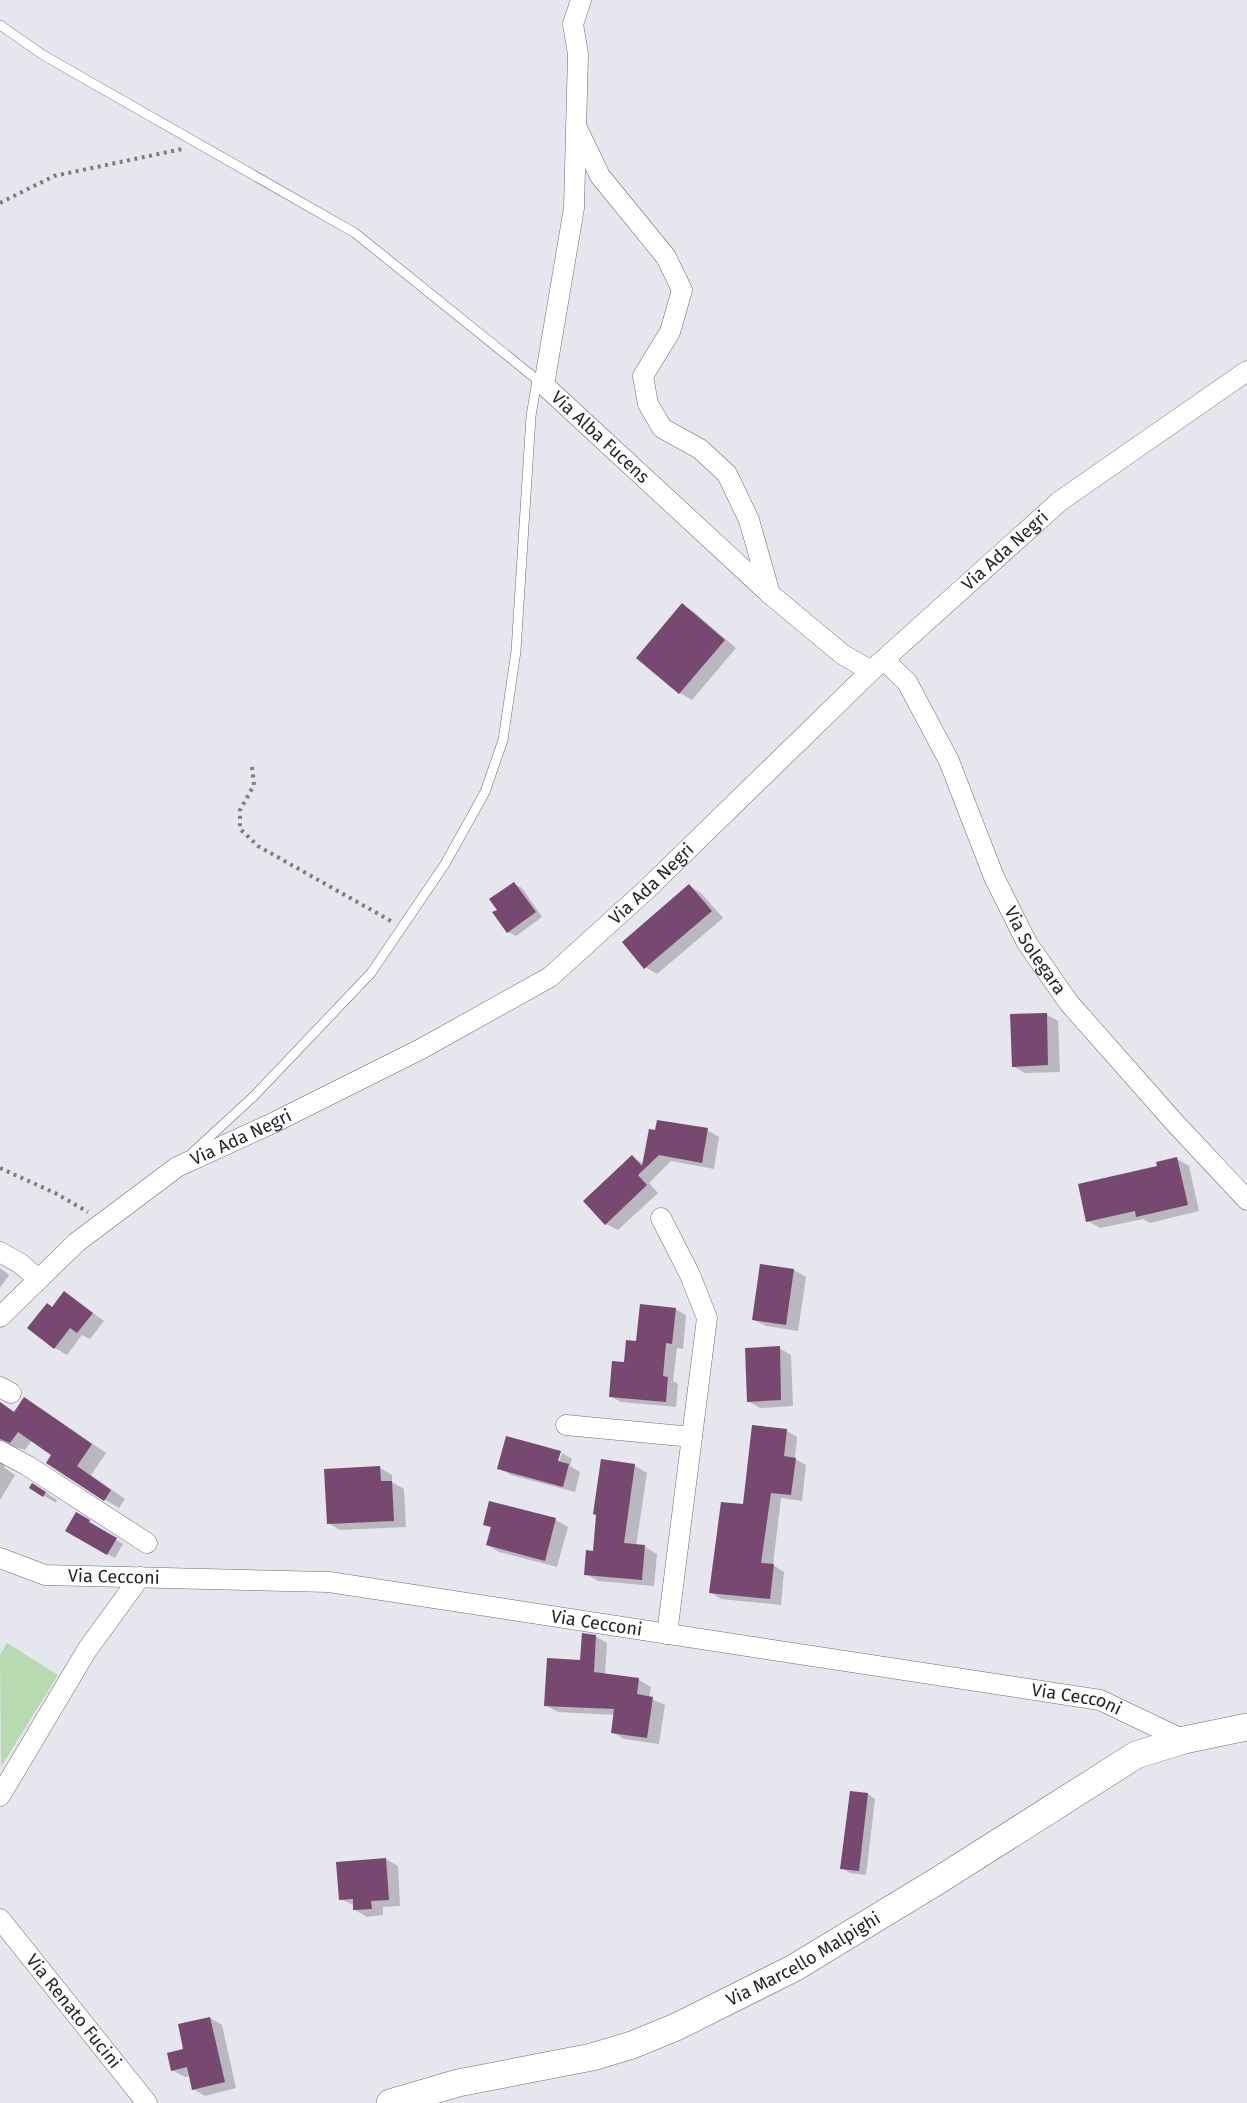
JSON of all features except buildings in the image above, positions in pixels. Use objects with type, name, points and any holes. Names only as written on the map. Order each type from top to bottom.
[{"type":"main road","name":"Via Marcello Malpighi","points":[[390,2103],[458,2083],[592,2057],[632,2045],[676,2027],[794,1968],[939,1880],[1136,1755],[1184,1740],[1247,1728]]},
{"type":"street","name":"Via Alba Fucens","points":[[581,0],[573,24],[578,54],[574,208],[541,382],[770,594],[842,654],[878,666]]},
{"type":"street","points":[[576,125],[600,176],[666,257],[682,290],[670,332],[643,376],[648,404],[663,428],[700,449],[727,474],[748,520],[770,594]]},
{"type":"street","name":"Via Ada Negri","points":[[0,1317],[77,1242],[177,1167],[421,1049],[550,977],[646,890],[878,666],[1060,501],[1247,371]]},
{"type":"street","name":"Via Solegara","points":[[878,666],[907,682],[949,761],[994,877],[1028,943],[1069,1003],[1175,1123],[1247,1200]]},
{"type":"street","points":[[661,1218],[690,1275],[707,1317],[667,1634]]},
{"type":"street","points":[[0,1252],[21,1264],[38,1280]]},
{"type":"street","points":[[566,1425],[692,1437]]},
{"type":"street","points":[[0,1450],[147,1543]]},
{"type":"street","name":"Via Cecconi","points":[[0,1558],[45,1575],[329,1582],[1100,1700],[1184,1740]]},
{"type":"street","points":[[0,1796],[87,1650],[140,1577]]},
{"type":"street","name":"Via Renato Fucini","points":[[0,1919],[147,2103]]},
{"type":"lane","points":[[0,25],[43,55],[355,233],[541,382],[531,416],[516,651],[503,740],[485,792],[445,864],[371,973],[253,1097],[177,1167]]},
{"type":"path","points":[[0,203],[54,176],[200,144]]},
{"type":"path","points":[[252,767],[254,786],[240,810],[240,828],[258,846],[402,928]]},
{"type":"path","points":[[0,1168],[55,1193],[104,1221]]},
{"type":"green space","points":[[7,1643],[58,1675],[1,1767],[0,1655]]}]
